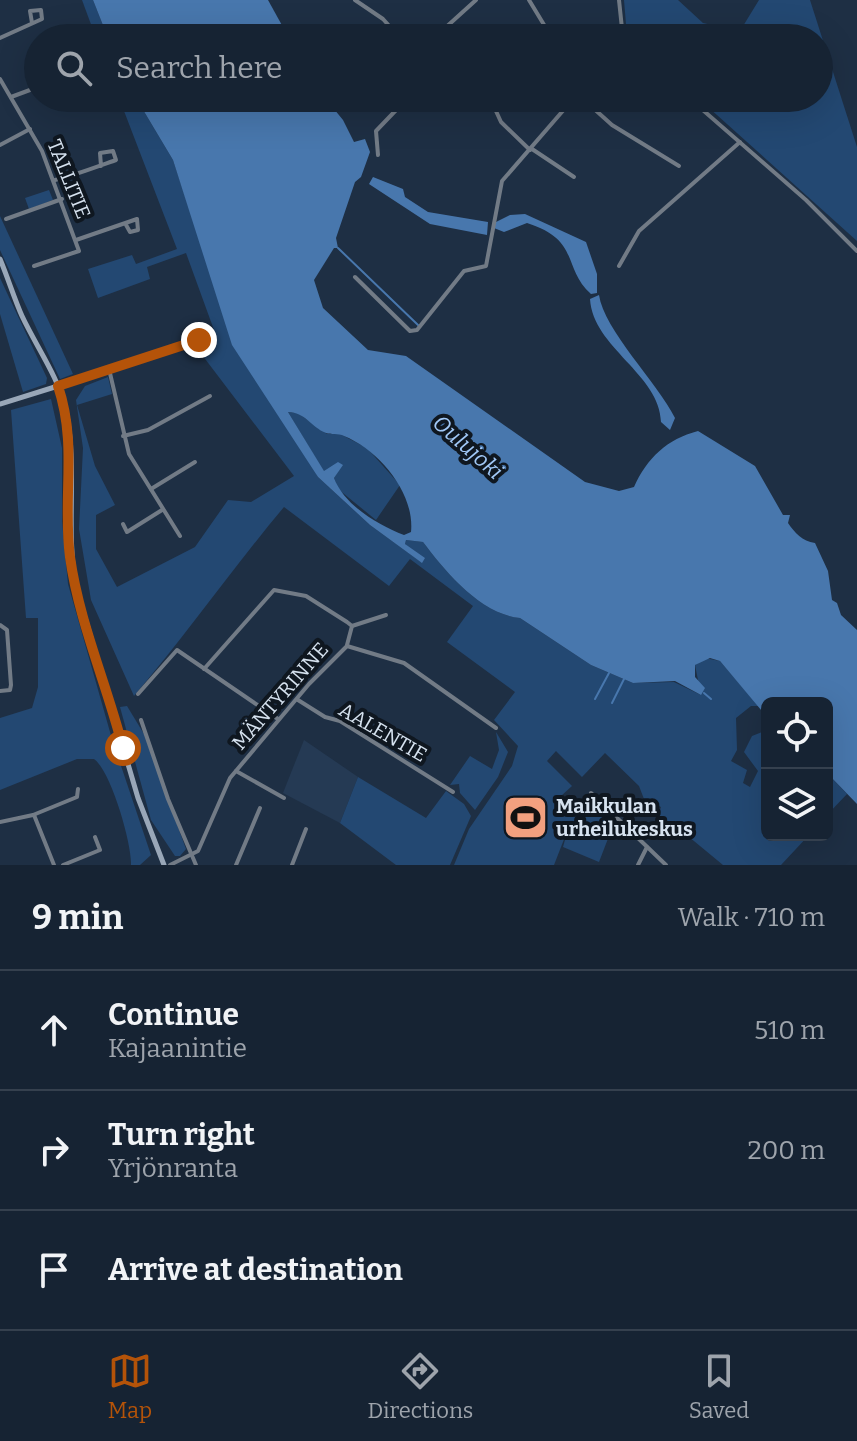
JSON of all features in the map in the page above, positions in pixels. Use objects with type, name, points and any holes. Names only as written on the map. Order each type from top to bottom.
[{"type":"main road","points":[[0,259],[22,316],[58,386],[71,447],[69,524],[76,587],[138,798],[167,865]]},
{"type":"main road","points":[[0,404],[58,386]]},
{"type":"street","points":[[37,0],[41,10],[42,19],[32,23],[30,11],[41,10]]},
{"type":"street","points":[[355,0],[387,24]]},
{"type":"street","points":[[449,24],[476,0]]},
{"type":"street","points":[[529,0],[544,24]]},
{"type":"street","points":[[619,0],[622,24]]},
{"type":"street","points":[[0,38],[24,27]]},
{"type":"street","name":"TALLITIE","points":[[0,79],[30,129],[55,180],[79,251],[34,266]]},
{"type":"street","points":[[11,97],[24,92]]},
{"type":"street","points":[[378,155],[376,131],[394,112]]},
{"type":"street","points":[[496,112],[501,122],[531,149],[574,177]]},
{"type":"street","points":[[355,277],[413,331],[464,271],[486,266],[502,181],[562,112]]},
{"type":"street","points":[[598,112],[612,125],[679,166]]},
{"type":"street","points":[[705,112],[806,200],[857,251]]},
{"type":"street","points":[[0,145],[30,129]]},
{"type":"street","points":[[619,266],[639,231],[740,142]]},
{"type":"street","points":[[55,180],[101,166],[116,160],[113,151],[100,153],[101,166]]},
{"type":"street","points":[[6,219],[62,199]]},
{"type":"street","points":[[76,240],[125,223]]},
{"type":"street","points":[[58,386],[199,340]]},
{"type":"street","points":[[109,369],[129,454],[180,536]]},
{"type":"street","points":[[123,436],[148,430],[210,396]]},
{"type":"street","points":[[151,489],[195,462]]},
{"type":"street","points":[[123,524],[127,532],[162,510]]},
{"type":"street","points":[[204,669],[274,590],[311,598],[352,626]]},
{"type":"street","points":[[352,626],[386,615]]},
{"type":"street","points":[[0,625],[7,630],[11,685],[10,690],[0,691]]},
{"type":"street","points":[[347,646],[352,626]]},
{"type":"street","name":"MÄNTYRINNE","points":[[192,856],[204,840],[236,771],[278,719],[347,646],[404,663],[496,728]]},
{"type":"street","points":[[138,694],[177,650],[278,719]]},
{"type":"street","name":"AALENTIE","points":[[298,700],[325,717],[340,721],[453,792]]},
{"type":"street","points":[[141,720],[196,865]]},
{"type":"street","points":[[236,771],[284,798]]},
{"type":"street","points":[[0,822],[33,815],[77,797],[78,789]]},
{"type":"street","points":[[591,793],[666,865]]},
{"type":"street","points":[[236,865],[260,808]]},
{"type":"street","points":[[33,815],[54,865]]},
{"type":"street","points":[[292,865],[306,829]]},
{"type":"street","points":[[63,865],[100,850],[95,837]]},
{"type":"street","points":[[638,865],[647,847]]},
{"type":"street","points":[[167,865],[192,856]]},
{"type":"shaded area","points":[[82,0],[93,0],[102,24],[91,24]]},
{"type":"shaded area","points":[[624,0],[678,0],[708,24],[626,24]]},
{"type":"shaded area","points":[[759,0],[810,0],[818,24],[744,24]]},
{"type":"shaded area","points":[[833,72],[857,147],[857,241],[714,112],[833,112]]},
{"type":"shaded area","points":[[124,112],[144,112],[173,160],[202,247],[318,477],[370,525],[421,562],[405,544],[406,540],[423,542],[453,578],[491,609],[520,618],[591,665],[633,683],[674,682],[701,695],[695,665],[705,658],[720,661],[759,706],[751,706],[736,718],[737,750],[731,761],[747,770],[743,783],[750,787],[758,771],[744,752],[752,736],[761,732],[761,841],[803,841],[781,865],[723,865],[677,827],[657,819],[661,807],[644,799],[639,786],[605,753],[582,777],[556,751],[547,761],[572,786],[561,796],[591,804],[614,823],[599,862],[563,847],[568,829],[554,865],[454,865],[469,829],[512,766],[518,746],[494,720],[515,692],[447,642],[473,606],[410,559],[389,586],[284,507],[134,696],[91,600],[79,529],[83,448],[76,400],[85,386],[108,377],[112,394],[77,405],[95,466],[115,505],[96,515],[96,549],[117,587],[195,547],[228,500],[251,502],[294,476],[193,343],[206,341],[204,333],[214,330],[186,253],[147,267],[150,279],[98,298],[88,269],[132,255],[136,264],[177,249]]},
{"type":"shaded area","points":[[49,190],[53,200],[29,209],[25,198]]},
{"type":"shaded area","points":[[0,216],[73,374],[60,379],[0,250]]},
{"type":"shaded area","points":[[0,278],[47,378],[46,384],[23,392],[0,314]]},
{"type":"shaded area","points":[[51,399],[62,448],[62,521],[68,584],[112,739],[151,855],[140,865],[131,865],[119,809],[101,766],[94,759],[77,759],[0,790],[0,718],[32,708],[38,687],[38,618],[26,618],[11,410]]},
{"type":"shaded area","points":[[288,412],[298,413],[327,434],[340,434],[367,448],[400,485],[376,520],[338,489],[334,478],[342,465],[324,472]]},
{"type":"shaded area","points":[[127,706],[144,734],[186,849],[180,856],[175,856],[151,820],[120,707]]},
{"type":"shaded area","points":[[496,732],[508,752],[498,777],[475,810],[460,793],[459,784],[450,785],[470,756],[492,769],[499,750]]},
{"type":"shaded area","points":[[304,740],[358,777],[340,823],[283,793]]},
{"type":"shaded area","points":[[358,777],[426,818],[446,791],[464,804],[471,816],[450,865],[396,865],[340,823]]},
{"type":"shaded area","points":[[833,779],[847,794],[833,809]]},
{"type":"water","points":[[93,0],[268,0],[281,24],[102,24]]},
{"type":"water","name":"Oulujoki","points":[[144,112],[336,112],[354,142],[365,139],[370,152],[361,177],[355,182],[336,238],[338,248],[334,248],[314,280],[323,308],[368,350],[406,356],[585,482],[619,491],[634,487],[659,451],[677,439],[698,431],[755,466],[783,515],[790,515],[788,523],[791,527],[803,538],[815,543],[828,571],[832,600],[837,603],[841,615],[857,630],[857,804],[833,779],[833,697],[761,697],[761,710],[720,661],[710,658],[695,665],[695,677],[705,688],[701,695],[675,681],[633,683],[591,665],[520,618],[491,609],[453,578],[423,542],[406,540],[405,544],[425,558],[422,563],[370,525],[318,477],[232,345],[173,160]],"holes":[[[288,412],[304,417],[326,433],[342,435],[370,451],[382,462],[401,488],[411,517],[411,532],[404,535],[394,531],[354,505],[334,478],[343,465],[338,462],[324,471]]]},
{"type":"water","points":[[373,177],[403,189],[405,197],[428,212],[488,222],[487,235],[430,224],[369,184]]},
{"type":"water","points":[[525,214],[586,242],[597,274],[597,293],[591,294],[582,284],[563,246],[544,230],[527,223],[504,232],[494,228],[494,223],[510,215]]},
{"type":"water","points":[[599,295],[610,324],[675,418],[670,430],[661,422],[658,405],[650,389],[602,332],[590,299]]},
{"type":"waterway","points":[[338,248],[418,325]]},
{"type":"waterway","points":[[595,699],[609,673]]},
{"type":"waterway","points":[[612,703],[624,679]]},
{"type":"waterway","points":[[704,693],[711,699]]},
{"type":"place","name":"Maikkulan urheilukeskus","points":[[525,817]]},
{"type":"route","points":[[123,748],[76,587],[70,555],[71,447],[66,411],[58,386],[148,354],[199,340]]}]
